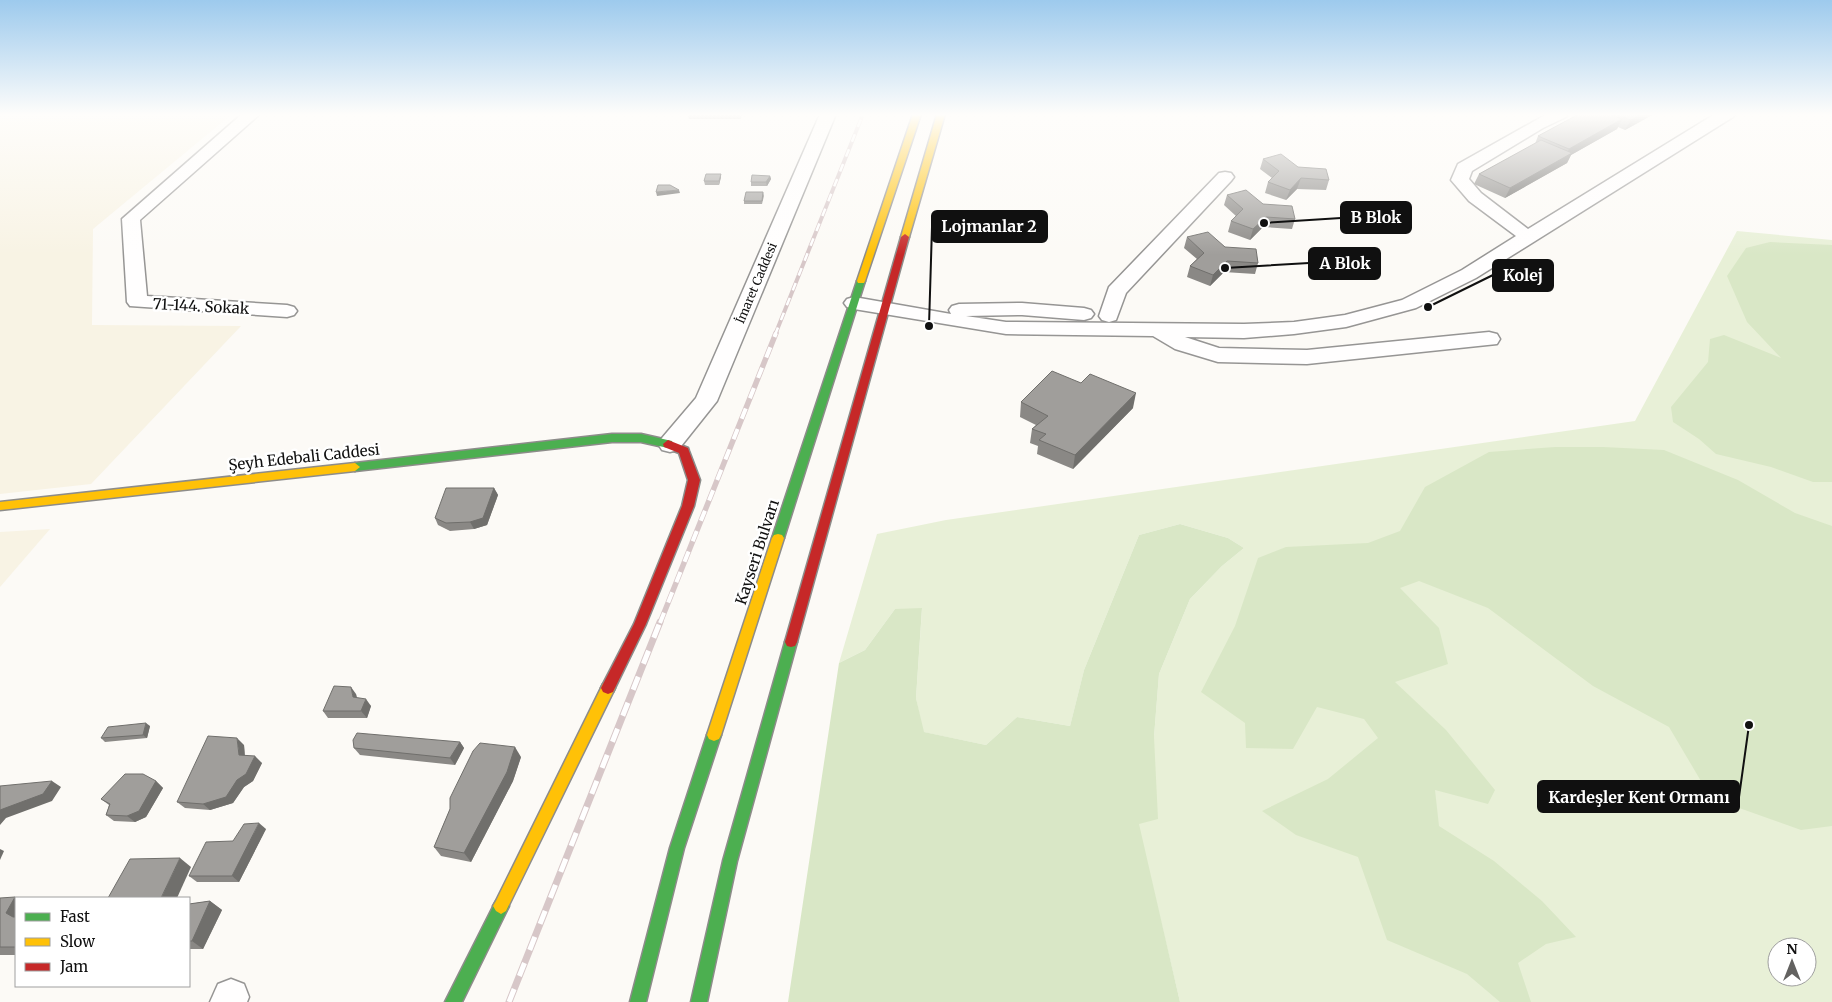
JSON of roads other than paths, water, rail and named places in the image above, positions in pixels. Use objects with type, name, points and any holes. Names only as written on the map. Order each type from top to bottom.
[{"type":"main road","name":"Kayseri Bulvarı","points":[[638,1002],[677,848],[901,161]]},
{"type":"main road","points":[[698,1002],[705,964],[731,857],[884,308],[927,161]]},
{"type":"main road","name":"Şeyh Edebali Caddesi","points":[[0,506],[612,438],[645,437],[670,444]]},
{"type":"main road","points":[[453,1002],[640,624],[688,506],[694,480],[684,451],[670,444]]},
{"type":"street","name":"71-144. Sokak","points":[[199,161],[131,220],[137,302],[287,311]]},
{"type":"street","name":"İmaret Caddesi","points":[[670,444],[706,401],[808,161]]},
{"type":"street","points":[[1476,161],[1464,168],[1460,180],[1475,197],[1521,232]]},
{"type":"street","points":[[917,313],[989,308],[1049,310],[1146,320],[1239,323],[1342,316],[1402,298],[1521,232],[1639,161]]},
{"type":"street","points":[[854,303],[1006,328],[1244,331],[1294,328],[1346,321],[1410,304],[1469,274],[1652,161]]},
{"type":"street","points":[[1108,316],[1116,291],[1225,177]]},
{"type":"street","points":[[1152,329],[1183,344],[1218,355],[1307,357],[1489,339]]},
{"type":"railway","points":[[775,335],[844,161]]},
{"type":"railway","points":[[660,623],[776,333]]},
{"type":"railway","points":[[509,1002],[660,622]]},
{"type":"place","name":"B Blok","points":[[1264,223]]},
{"type":"place","name":"A Blok","points":[[1225,268]]},
{"type":"place","name":"Kolej","points":[[1428,307]]},
{"type":"place","name":"Lojmanlar 2","points":[[929,326]]},
{"type":"place","name":"Kardeşler Kent Ormanı","points":[[1749,725]]}]
